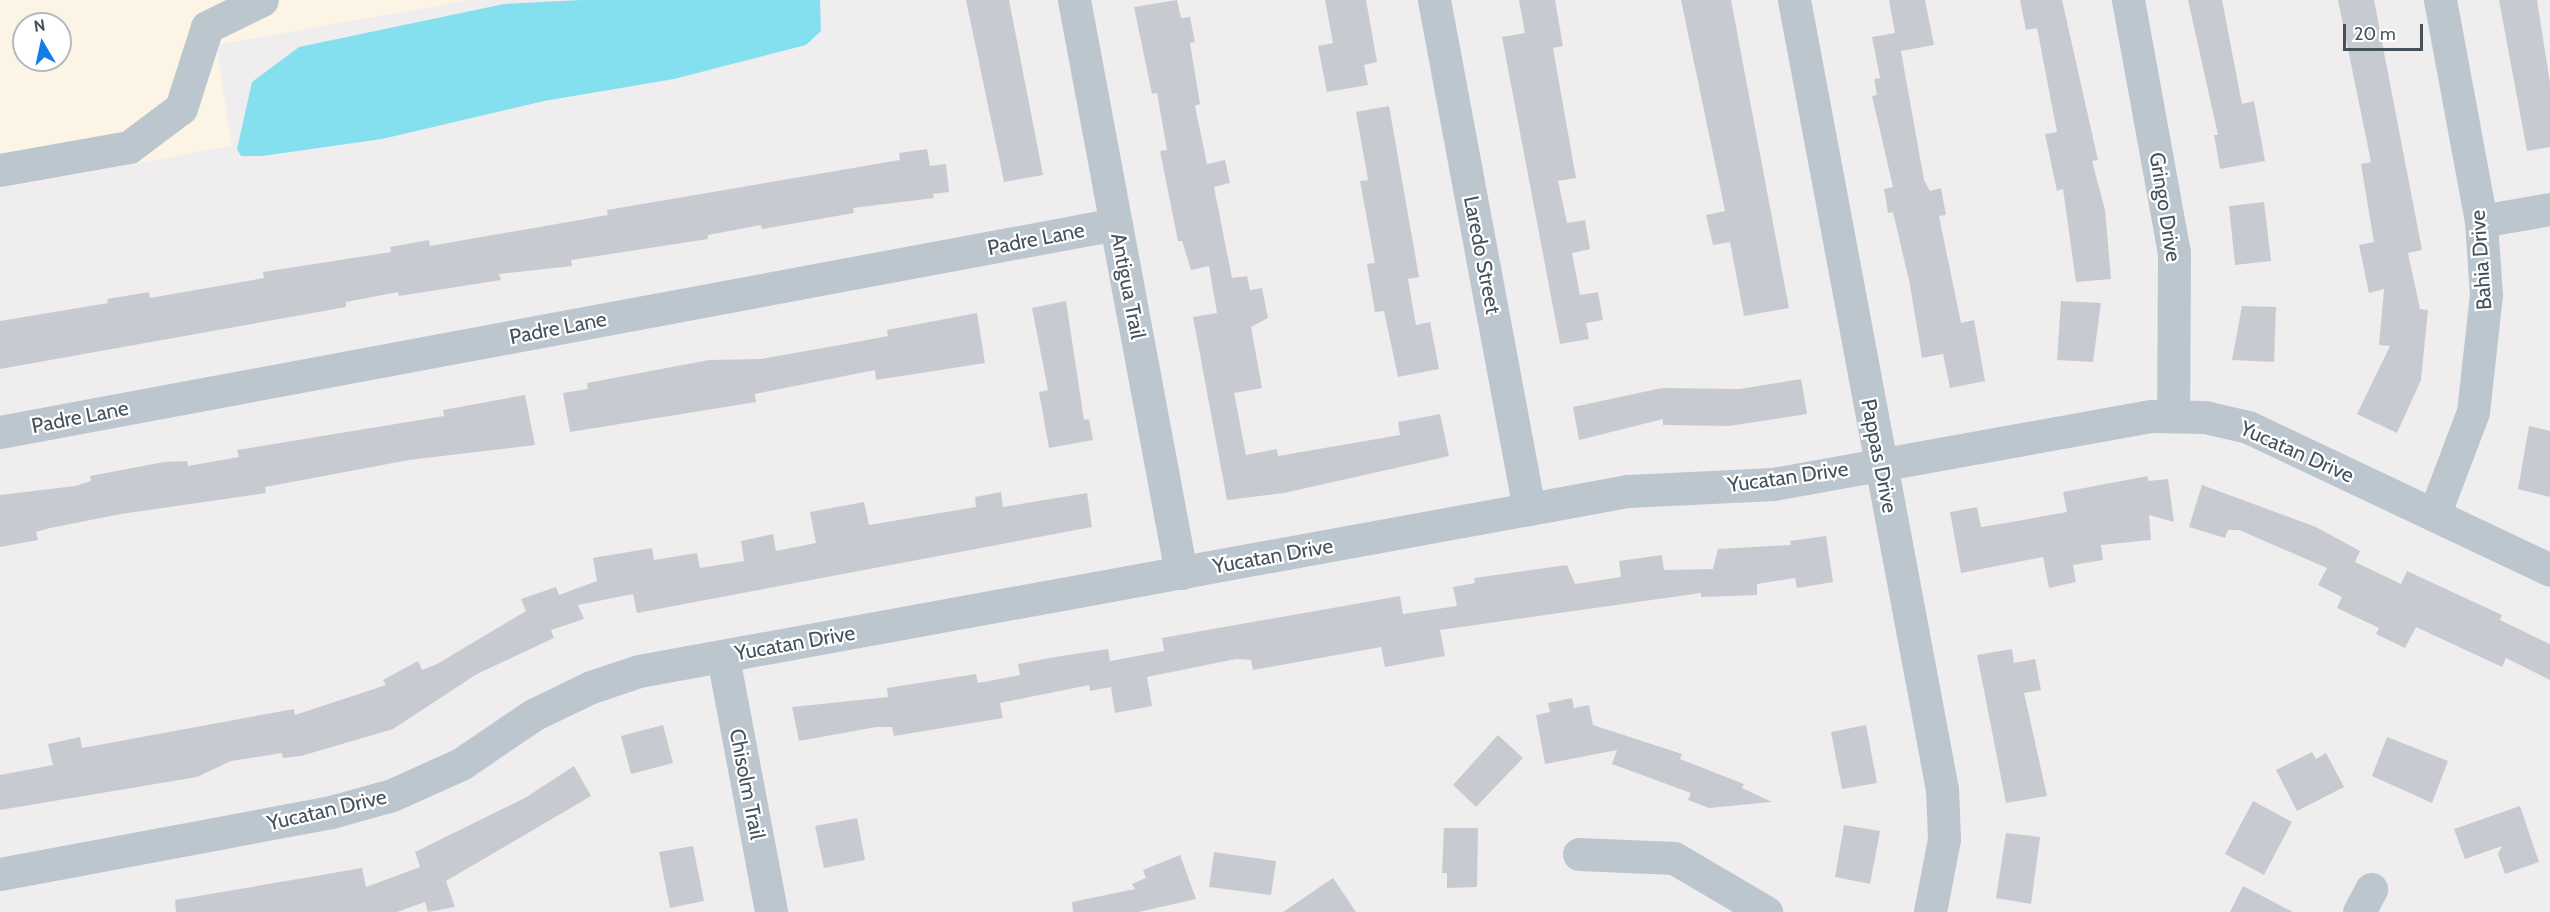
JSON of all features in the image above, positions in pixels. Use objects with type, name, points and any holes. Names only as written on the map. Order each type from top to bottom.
[{"type":"street","points":[[0,170],[129,147],[181,108],[207,27],[262,0]]},
{"type":"street","name":"Antigua Trail","points":[[1074,0],[1181,573]]},
{"type":"street","name":"Laredo Street","points":[[1434,0],[1529,509]]},
{"type":"street","name":"Pappas Drive","points":[[1794,0],[1942,789],[1944,839],[1930,912]]},
{"type":"street","name":"Gringo Drive","points":[[2128,0],[2174,252],[2173,416]]},
{"type":"street","name":"Bahia Drive","points":[[2434,515],[2480,383],[2486,295],[2481,221],[2440,0]]},
{"type":"street","points":[[2481,221],[2550,209]]},
{"type":"street","name":"Padre Lane","points":[[0,432],[1116,225]]},
{"type":"street","name":"Yucatan Drive","points":[[0,874],[356,806],[439,776],[533,715],[591,687],[639,671],[1662,485],[1747,487],[2136,418],[2173,416],[2248,427],[2550,570]]},
{"type":"street","name":"Chisolm Trail","points":[[723,657],[771,912]]},
{"type":"street","points":[[1580,854],[1674,858],[1766,912]]},
{"type":"shaded area","points":[[0,0],[470,0],[216,45],[232,146],[0,188]]},
{"type":"water","points":[[582,0],[820,0],[821,31],[806,45],[674,79],[544,101],[382,139],[262,156],[241,156],[237,149],[252,82],[299,47],[504,4]]},
{"type":"building","points":[[966,0],[1009,0],[1043,175],[1004,182]]},
{"type":"building","points":[[1177,0],[1181,18],[1190,17],[1195,42],[1190,43],[1200,104],[1195,106],[1207,164],[1225,160],[1230,183],[1214,187],[1232,278],[1247,276],[1250,290],[1262,288],[1268,318],[1251,327],[1262,388],[1234,393],[1246,455],[1277,449],[1278,456],[1400,435],[1398,422],[1440,414],[1449,456],[1284,493],[1227,500],[1193,317],[1217,313],[1209,266],[1191,270],[1182,241],[1178,241],[1160,151],[1167,150],[1157,93],[1152,94],[1134,7]]},
{"type":"building","points":[[1325,0],[1366,0],[1377,62],[1364,65],[1368,85],[1327,92],[1318,46],[1333,43]]},
{"type":"building","points":[[1519,0],[1555,0],[1563,46],[1553,48],[1576,178],[1558,181],[1567,223],[1585,220],[1590,249],[1572,253],[1580,295],[1598,292],[1603,320],[1586,323],[1589,339],[1560,344],[1502,37],[1525,33]]},
{"type":"building","points":[[1681,0],[1731,0],[1789,308],[1744,316],[1730,242],[1713,245],[1706,215],[1725,211]]},
{"type":"building","points":[[1889,0],[1925,0],[1934,45],[1901,51],[1924,180],[1930,191],[1941,188],[1946,215],[1939,216],[1961,323],[1974,320],[1985,381],[1950,388],[1943,354],[1922,358],[1910,285],[1893,212],[1888,213],[1884,189],[1893,187],[1872,96],[1877,95],[1874,79],[1880,78],[1872,37],[1895,33]]},
{"type":"building","points":[[2020,0],[2062,0],[2098,160],[2092,161],[2105,210],[2111,279],[2076,282],[2063,189],[2057,191],[2045,134],[2057,132],[2037,28],[2026,30]]},
{"type":"building","points":[[2188,0],[2222,0],[2242,104],[2254,101],[2265,161],[2220,169],[2214,135],[2218,135]]},
{"type":"building","points":[[2338,0],[2374,0],[2422,250],[2408,253],[2420,309],[2428,310],[2421,380],[2397,433],[2357,414],[2390,346],[2379,345],[2384,289],[2369,293],[2359,245],[2374,242],[2361,164],[2371,162]]},
{"type":"building","points":[[2499,0],[2537,0],[2550,83],[2550,147],[2527,151]]},
{"type":"building","points":[[1389,106],[1419,277],[1408,279],[1416,325],[1430,322],[1439,369],[1398,377],[1384,311],[1375,312],[1367,264],[1375,263],[1360,181],[1368,180],[1356,112]]},
{"type":"building","points":[[927,149],[930,166],[946,164],[949,192],[933,194],[934,198],[853,208],[854,213],[762,229],[761,225],[708,235],[708,239],[571,260],[572,266],[499,274],[501,280],[399,296],[398,292],[346,302],[346,307],[0,369],[0,321],[108,303],[107,299],[149,292],[150,298],[264,278],[263,272],[391,252],[390,247],[429,240],[430,246],[608,215],[607,210],[900,160],[899,153]]},
{"type":"building","points":[[2264,202],[2271,261],[2235,265],[2229,206]]},
{"type":"building","points":[[1066,301],[1084,420],[1089,419],[1093,440],[1049,448],[1039,392],[1048,390],[1032,308]]},
{"type":"building","points":[[2061,301],[2101,303],[2093,362],[2057,360]]},
{"type":"building","points":[[2242,306],[2276,307],[2274,362],[2232,360]]},
{"type":"building","points":[[977,313],[985,363],[876,380],[875,370],[755,394],[756,402],[570,432],[563,393],[588,389],[587,383],[709,360],[761,359],[840,345],[888,336],[887,330]]},
{"type":"building","points":[[1801,379],[1807,414],[1729,426],[1663,425],[1663,419],[1579,440],[1573,407],[1662,388],[1740,389]]},
{"type":"building","points":[[525,395],[535,445],[409,460],[265,487],[266,493],[121,514],[50,528],[36,532],[38,540],[0,547],[0,495],[75,486],[91,481],[90,476],[164,462],[187,461],[188,466],[239,457],[237,450],[444,416],[443,410]]},
{"type":"building","points":[[2529,426],[2550,431],[2550,497],[2518,489]]},
{"type":"building","points":[[2148,476],[2148,481],[2168,479],[2174,522],[2149,515],[2151,540],[2101,545],[2103,560],[2073,565],[2076,582],[2049,588],[2043,557],[1961,573],[1950,512],[1977,507],[1981,527],[2067,512],[2063,492]]},
{"type":"building","points":[[2202,485],[2316,527],[2360,551],[2355,562],[2401,584],[2407,571],[2502,615],[2500,620],[2550,644],[2550,680],[2506,658],[2502,667],[2416,627],[2405,648],[2376,634],[2379,628],[2337,608],[2342,597],[2318,585],[2327,568],[2239,530],[2228,530],[2225,538],[2189,527]]},
{"type":"building","points":[[1001,492],[1003,507],[1087,493],[1092,527],[637,613],[633,594],[578,605],[584,619],[551,630],[554,638],[477,674],[393,729],[301,756],[283,758],[282,753],[231,761],[197,777],[0,810],[0,775],[53,765],[48,744],[80,737],[82,748],[294,709],[295,715],[386,685],[383,680],[418,661],[422,670],[437,664],[526,611],[521,599],[556,587],[559,595],[597,581],[593,558],[652,548],[654,560],[697,553],[700,568],[744,561],[741,541],[773,534],[776,551],[816,543],[810,512],[864,502],[869,525],[976,507],[975,497]]},
{"type":"building","points":[[1826,536],[1833,582],[1797,588],[1795,578],[1757,584],[1757,595],[1701,597],[1701,593],[1440,630],[1445,656],[1385,667],[1381,647],[1253,670],[1251,660],[1236,659],[1147,677],[1152,706],[1115,713],[1111,687],[1090,691],[1089,685],[1000,703],[1003,718],[894,736],[892,727],[876,727],[799,741],[792,707],[888,697],[887,688],[976,674],[978,683],[1020,675],[1018,664],[1108,649],[1110,661],[1164,651],[1162,638],[1400,596],[1403,614],[1457,606],[1453,587],[1475,583],[1474,578],[1567,565],[1575,584],[1621,577],[1619,561],[1662,555],[1664,570],[1713,569],[1718,549],[1791,545],[1790,541]]},
{"type":"building","points":[[2012,649],[2014,663],[2035,659],[2041,690],[2024,693],[2047,796],[2006,803],[1977,655]]},
{"type":"building","points":[[1572,698],[1574,708],[1589,705],[1593,725],[1682,754],[1680,759],[1744,784],[1742,788],[1772,802],[1709,808],[1688,800],[1691,793],[1612,764],[1617,750],[1545,764],[1536,715],[1550,712],[1548,703]]},
{"type":"building","points":[[663,725],[673,763],[631,774],[621,736]]},
{"type":"building","points":[[1866,725],[1877,783],[1842,789],[1831,732]]},
{"type":"building","points":[[1498,735],[1523,758],[1476,807],[1453,785]]},
{"type":"building","points":[[2387,737],[2448,761],[2432,803],[2372,776]]},
{"type":"building","points":[[2312,752],[2316,759],[2326,753],[2344,787],[2297,811],[2276,770]]},
{"type":"building","points":[[574,766],[591,796],[446,881],[455,907],[428,912],[425,902],[397,912],[176,912],[175,900],[362,868],[366,887],[420,867],[415,852],[525,798]]},
{"type":"building","points":[[2253,801],[2292,822],[2264,875],[2225,854]]},
{"type":"building","points":[[2520,806],[2539,862],[2505,874],[2498,854],[2502,846],[2465,859],[2454,829]]},
{"type":"building","points":[[857,818],[865,860],[824,868],[815,826]]},
{"type":"building","points":[[1844,825],[1880,831],[1870,884],[1835,877]]},
{"type":"building","points":[[1444,828],[1478,828],[1477,887],[1447,888],[1447,873],[1442,873]]},
{"type":"building","points":[[2006,833],[2040,837],[2031,904],[1996,898]]},
{"type":"building","points":[[693,846],[704,901],[670,908],[659,852]]},
{"type":"building","points":[[1214,852],[1276,861],[1271,895],[1209,887]]},
{"type":"building","points":[[1180,855],[1196,899],[1139,912],[1073,912],[1072,902],[1135,889],[1132,884],[1146,878],[1143,870]]},
{"type":"building","points":[[1333,878],[1356,912],[1283,912]]},
{"type":"building","points":[[2243,886],[2293,912],[2230,912]]}]
